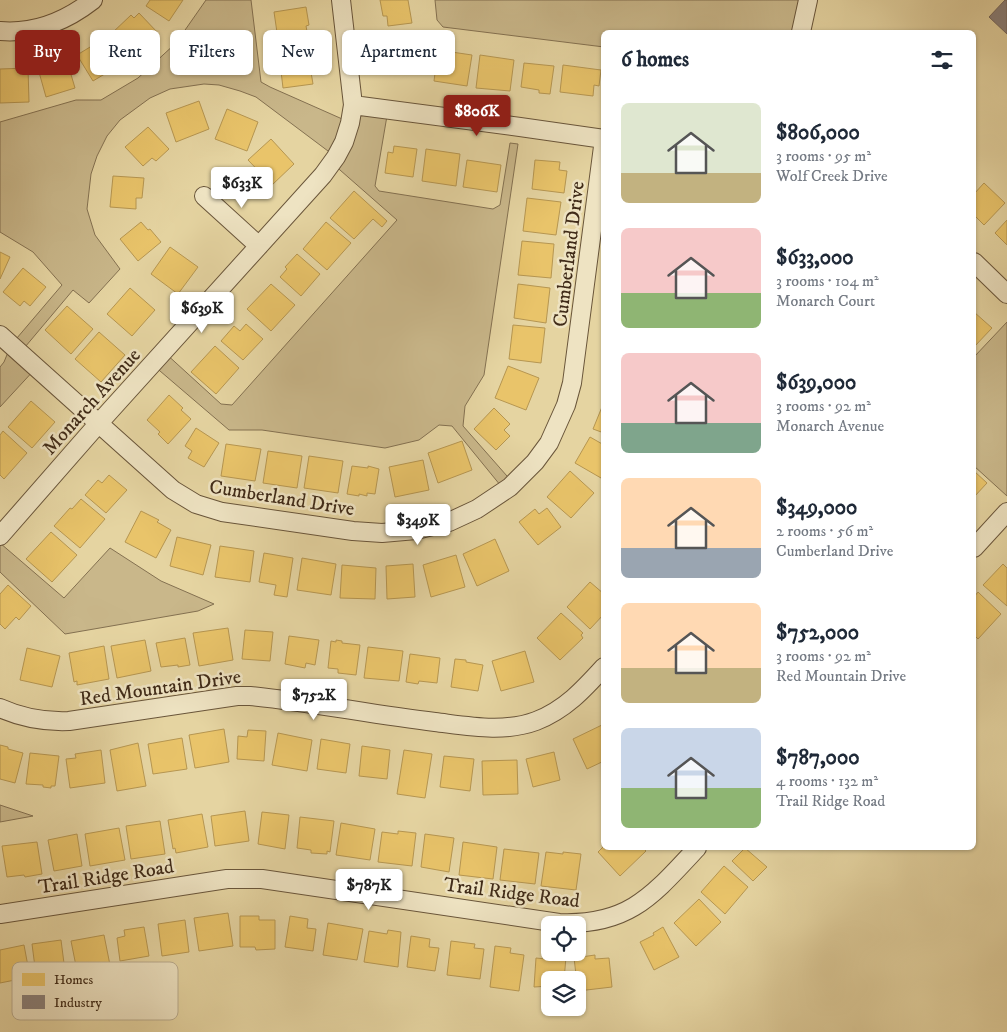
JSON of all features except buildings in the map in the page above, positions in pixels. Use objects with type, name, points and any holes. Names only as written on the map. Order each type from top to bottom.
[{"type":"street","points":[[0,31],[22,31],[54,24],[70,16],[93,0]]},
{"type":"street","name":"Monarch Avenue","points":[[0,536],[336,157],[348,132],[353,105],[341,0]]},
{"type":"street","points":[[801,30],[808,0]]},
{"type":"street","points":[[353,105],[601,139]]},
{"type":"street","name":"Cumberland Drive","points":[[0,335],[173,490],[196,504],[222,512],[353,531],[382,533],[434,527],[477,509],[510,487],[535,462],[555,432],[566,405],[574,373],[601,162]]},
{"type":"street","points":[[204,196],[259,246]]},
{"type":"street","points":[[976,264],[1007,294]]},
{"type":"street","points":[[976,546],[1007,512]]},
{"type":"street","name":"Red Mountain Drive","points":[[0,708],[30,718],[61,721],[237,696],[250,696],[431,722],[477,727],[512,727],[536,721],[558,711],[575,698],[601,670]]},
{"type":"street","name":"Trail Ridge Road","points":[[0,914],[246,878],[576,924],[610,918],[639,904],[695,850]]},
{"type":"shaded area","points":[[206,0],[251,0],[261,82],[349,122],[353,105],[388,110],[375,186],[379,191],[493,209],[500,205],[510,143],[518,144],[484,375],[465,406],[463,426],[514,484],[505,491],[452,426],[439,425],[419,440],[385,448],[262,430],[229,430],[153,365],[164,352],[221,404],[232,405],[397,220],[332,163],[336,157],[256,97],[219,85],[204,84],[170,89],[150,98],[120,120],[107,136],[91,174],[87,209],[95,235],[120,269],[89,303],[73,290],[20,353],[36,368],[0,407],[0,367],[11,345],[62,285],[33,252],[0,232],[0,122],[76,100],[101,100],[141,75],[160,75],[160,58],[170,49],[170,75],[253,75],[253,30],[185,30]]},
{"type":"shaded area","points":[[435,0],[808,0],[801,30],[601,30],[601,47],[443,27],[437,20]]},
{"type":"shaded area","points":[[1007,322],[1007,496],[976,468],[976,355]]},
{"type":"shaded area","points":[[0,543],[64,598],[110,548],[161,581],[214,604],[198,611],[65,634],[0,572]]},
{"type":"shaded area","points":[[0,805],[33,816],[0,822]]}]
